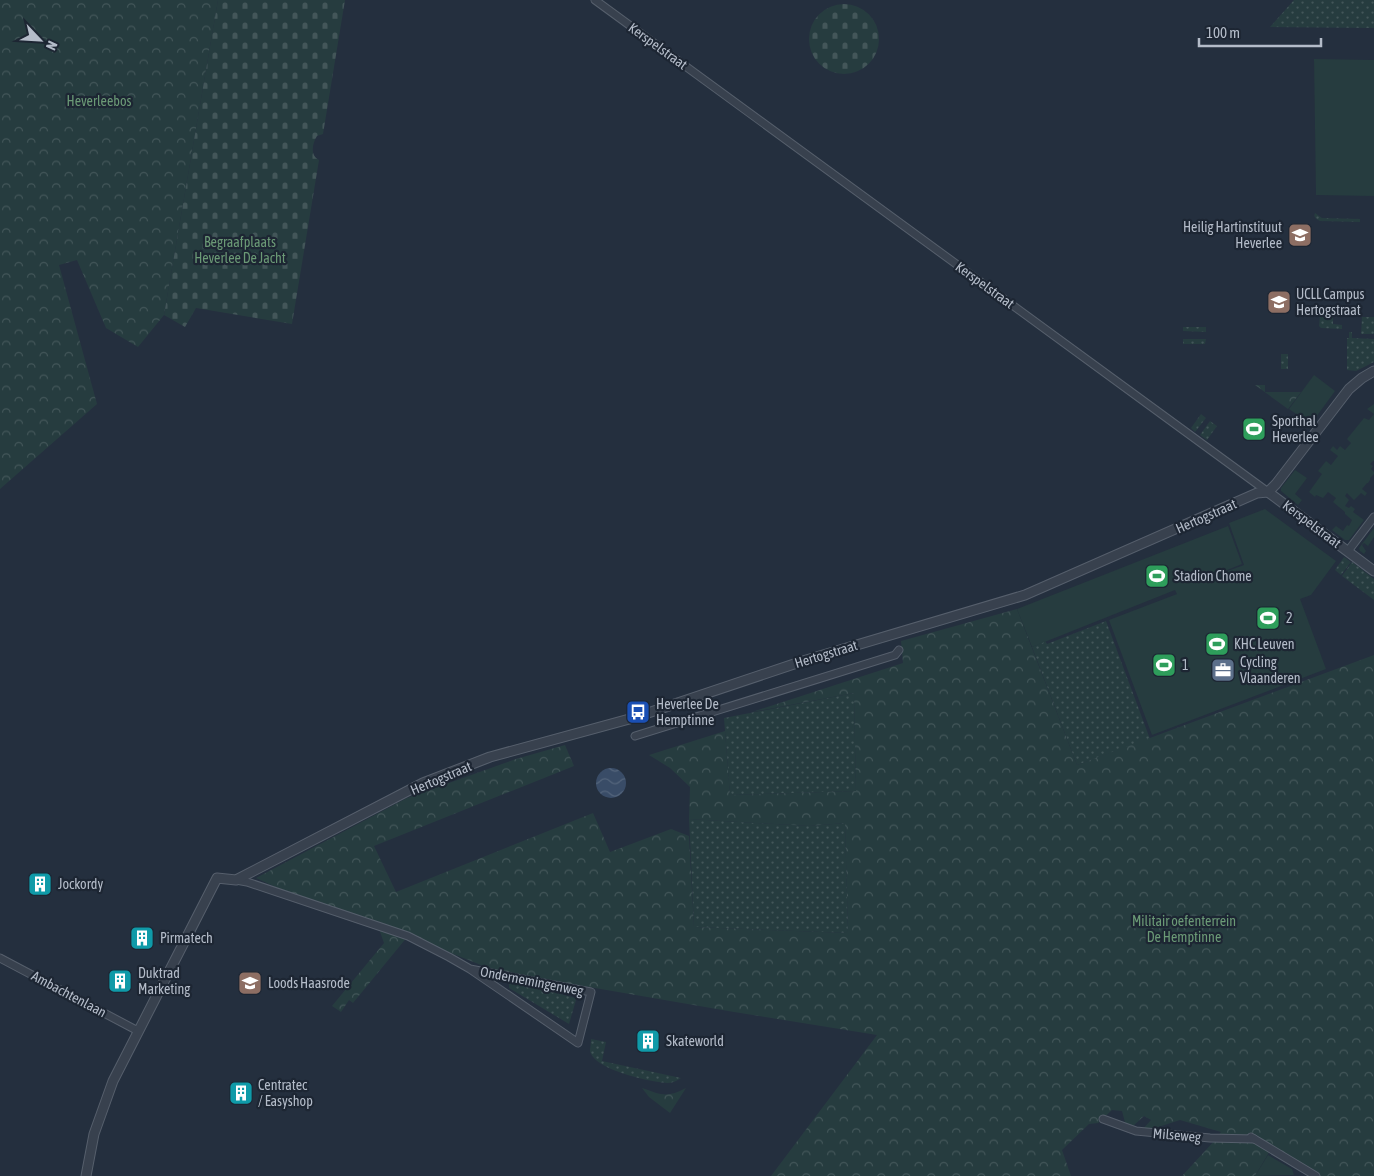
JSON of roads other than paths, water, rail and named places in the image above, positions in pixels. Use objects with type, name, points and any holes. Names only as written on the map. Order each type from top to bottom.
[{"type":"street","name":"Kerspelstraat","points":[[595,0],[1374,571]]},
{"type":"street","points":[[1268,492],[1344,394],[1362,378],[1374,371]]},
{"type":"street","name":"Hertogstraat","points":[[236,880],[423,783],[482,761],[633,718],[803,661],[1025,595],[1257,493],[1268,492]]},
{"type":"street","points":[[1348,551],[1374,517]]},
{"type":"street","points":[[635,736],[895,655],[899,650]]},
{"type":"street","points":[[86,1176],[94,1134],[101,1111],[113,1081],[138,1031],[217,878],[236,880]]},
{"type":"street","name":"Ondernemingenweg","points":[[236,880],[247,882],[408,936],[470,969],[578,1043],[591,992],[470,969]]},
{"type":"street","name":"Ambachtenlaan","points":[[0,958],[138,1031]]},
{"type":"street","name":"Milseweg","points":[[1103,1120],[1136,1131],[1210,1138],[1254,1138]]},
{"type":"street","points":[[1246,1135],[1316,1176]]},
{"type":"water","points":[[611,768],[622,772],[626,783],[622,794],[611,798],[600,794],[596,783],[600,772]]},
{"type":"place","name":"Heilig Hartinstituut Heverlee","points":[[1300,235]]},
{"type":"place","name":"UCLL Campus Hertogstraat","points":[[1279,302]]},
{"type":"place","name":"Sporthal Heverlee","points":[[1254,429]]},
{"type":"place","name":"Stadion Chome","points":[[1157,576]]},
{"type":"place","name":"2","points":[[1268,618]]},
{"type":"place","name":"KHC Leuven","points":[[1217,644]]},
{"type":"place","name":"1","points":[[1164,665]]},
{"type":"place","name":"Cycling Vlaanderen","points":[[1223,670]]},
{"type":"place","name":"Heverlee De Hemptinne","points":[[638,712]]},
{"type":"place","name":"Jockordy","points":[[40,884]]},
{"type":"place","name":"Pirmatech","points":[[142,938]]},
{"type":"place","name":"Duktrad Marketing","points":[[120,981]]},
{"type":"place","name":"Loods Haasrode","points":[[250,983]]},
{"type":"place","name":"Skateworld","points":[[648,1041]]},
{"type":"place","name":"Centratec / Easyshop","points":[[241,1093]]},
{"type":"park label","name":"Heverleebos","points":[[99,101]]},
{"type":"park label","name":"Begraafplaats Heverlee De Jacht","points":[[240,250]]},
{"type":"park label","name":"Militair oefenterrein De Hemptinne","points":[[1184,930]]}]
